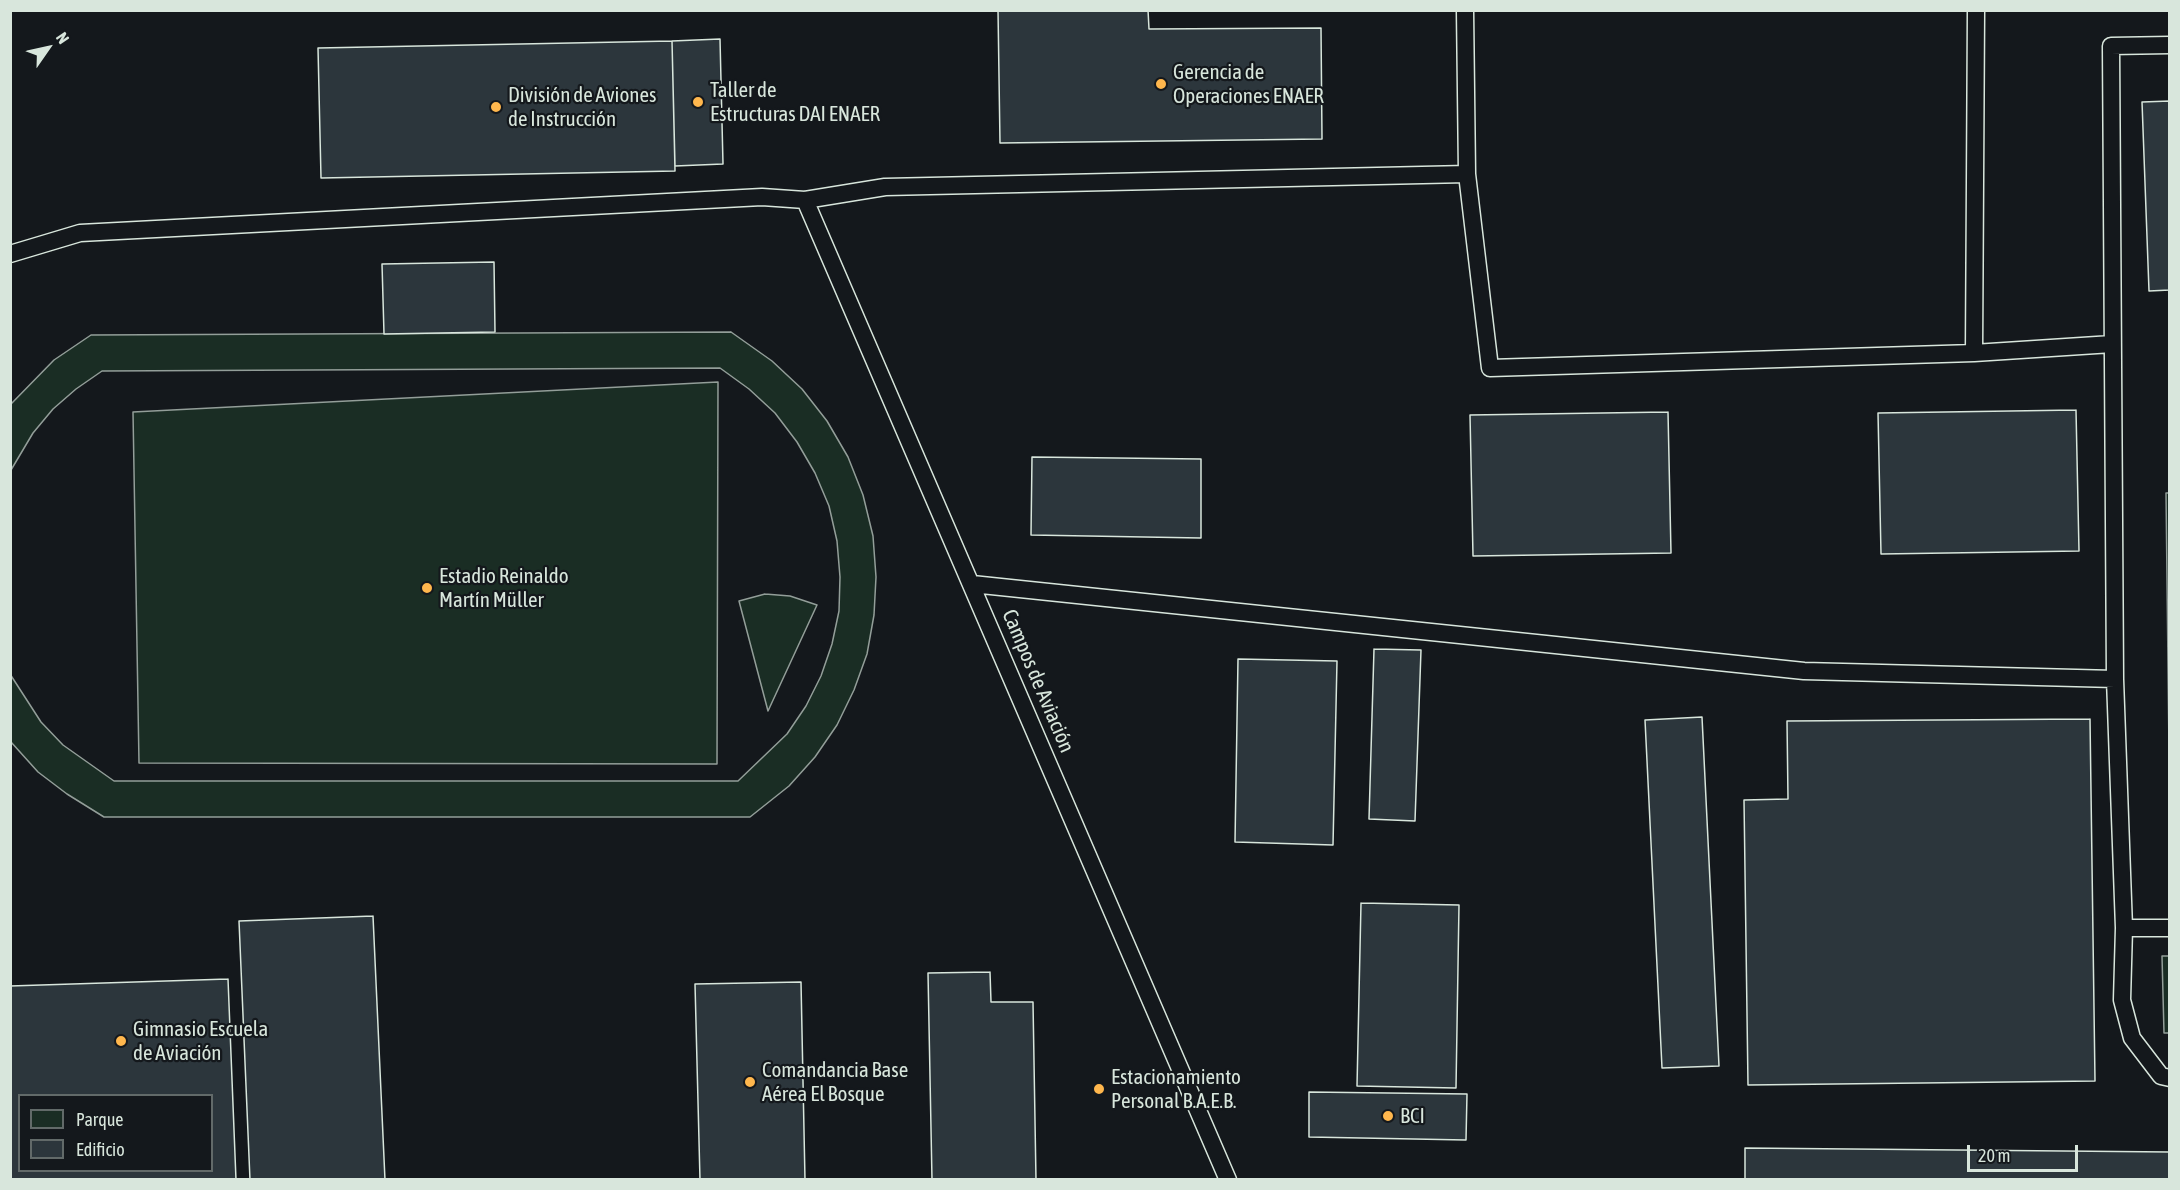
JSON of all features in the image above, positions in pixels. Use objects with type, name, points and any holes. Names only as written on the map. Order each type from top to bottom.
[{"type":"lane","points":[[1465,10],[1467,174],[1490,368],[1974,353],[2112,344]]},
{"type":"lane","points":[[1974,353],[1976,10]]},
{"type":"lane","points":[[2169,45],[2111,46],[2115,679],[2124,928],[2122,1000],[2132,1038],[2161,1076],[2169,1078]]},
{"type":"lane","points":[[10,254],[80,233],[762,198],[805,200],[885,187],[1467,174]]},
{"type":"lane","name":"Campos de Aviación","points":[[805,200],[1228,1179]]},
{"type":"lane","points":[[972,584],[1804,671],[2115,679]]},
{"type":"lane","points":[[2124,928],[2169,928]]},
{"type":"green space","points":[[731,332],[772,361],[802,389],[827,421],[848,457],[863,495],[873,536],[876,577],[874,615],[867,654],[854,690],[837,725],[815,757],[789,786],[750,817],[104,817],[67,794],[38,772],[11,742],[10,674],[41,722],[63,745],[114,781],[738,781],[787,734],[806,706],[821,676],[832,644],[839,611],[840,577],[837,541],[829,506],[815,473],[797,442],[775,413],[749,389],[720,368],[102,371],[53,409],[33,433],[11,470],[11,404],[54,360],[91,335]]},
{"type":"green space","name":"Estadio Reinaldo Martín Müller","points":[[718,382],[717,764],[139,763],[133,412]]},
{"type":"green space","points":[[2166,493],[2170,493],[2169,752]]},
{"type":"green space","points":[[765,594],[790,596],[817,605],[768,711],[739,601]]},
{"type":"green space","points":[[2162,956],[2169,956],[2169,1033],[2164,1033]]},
{"type":"building","name":"Gerencia de Operaciones ENAER","points":[[998,10],[1148,10],[1149,29],[1321,28],[1322,139],[1000,143]]},
{"type":"building","name":"Taller de Estructuras DAI ENAER","points":[[720,39],[723,164],[675,166],[672,41]]},
{"type":"building","name":"División de Aviones de Instrucción","points":[[672,41],[675,171],[321,178],[318,48]]},
{"type":"building","points":[[2170,101],[2170,290],[2149,291],[2142,102]]},
{"type":"building","points":[[494,262],[495,332],[384,334],[382,264]]},
{"type":"building","points":[[2076,410],[2079,551],[1881,554],[1878,413]]},
{"type":"building","points":[[1668,412],[1671,553],[1473,556],[1470,415]]},
{"type":"building","points":[[1032,457],[1201,459],[1201,538],[1031,535]]},
{"type":"building","points":[[1374,649],[1421,650],[1415,821],[1369,819]]},
{"type":"building","points":[[1238,659],[1337,661],[1333,845],[1235,842]]},
{"type":"building","points":[[1702,717],[1719,1066],[1662,1068],[1645,720]]},
{"type":"building","points":[[2090,719],[2095,1081],[1748,1085],[1744,800],[1788,799],[1787,721]]},
{"type":"building","points":[[1361,903],[1459,905],[1456,1088],[1357,1086]]},
{"type":"building","points":[[373,916],[385,1180],[250,1180],[239,921]]},
{"type":"building","points":[[990,972],[991,1002],[1033,1002],[1036,1180],[932,1180],[928,973]]},
{"type":"building","name":"Gimnasio Escuela de Aviación","points":[[228,979],[236,1180],[10,1180],[10,986]]},
{"type":"building","name":"Comandancia Base Aérea El Bosque","points":[[801,982],[805,1180],[700,1180],[695,984]]},
{"type":"building","name":"BCI","points":[[1309,1092],[1467,1094],[1466,1140],[1309,1137]]},
{"type":"building","points":[[1745,1148],[2170,1152],[2170,1180],[1745,1180]]},
{"type":"place","name":"Gerencia de Operaciones ENAER","points":[[1161,84]]},
{"type":"place","name":"Taller de Estructuras DAI ENAER","points":[[698,102]]},
{"type":"place","name":"División de Aviones de Instrucción","points":[[496,107]]},
{"type":"place","name":"Estadio Reinaldo Martín Müller","points":[[427,588]]},
{"type":"place","name":"Gimnasio Escuela de Aviación","points":[[121,1041]]},
{"type":"place","name":"Comandancia Base Aérea El Bosque","points":[[750,1082]]},
{"type":"place","name":"Estacionamiento Personal B.A.E.B.","points":[[1099,1089]]},
{"type":"place","name":"BCI","points":[[1388,1116]]}]
